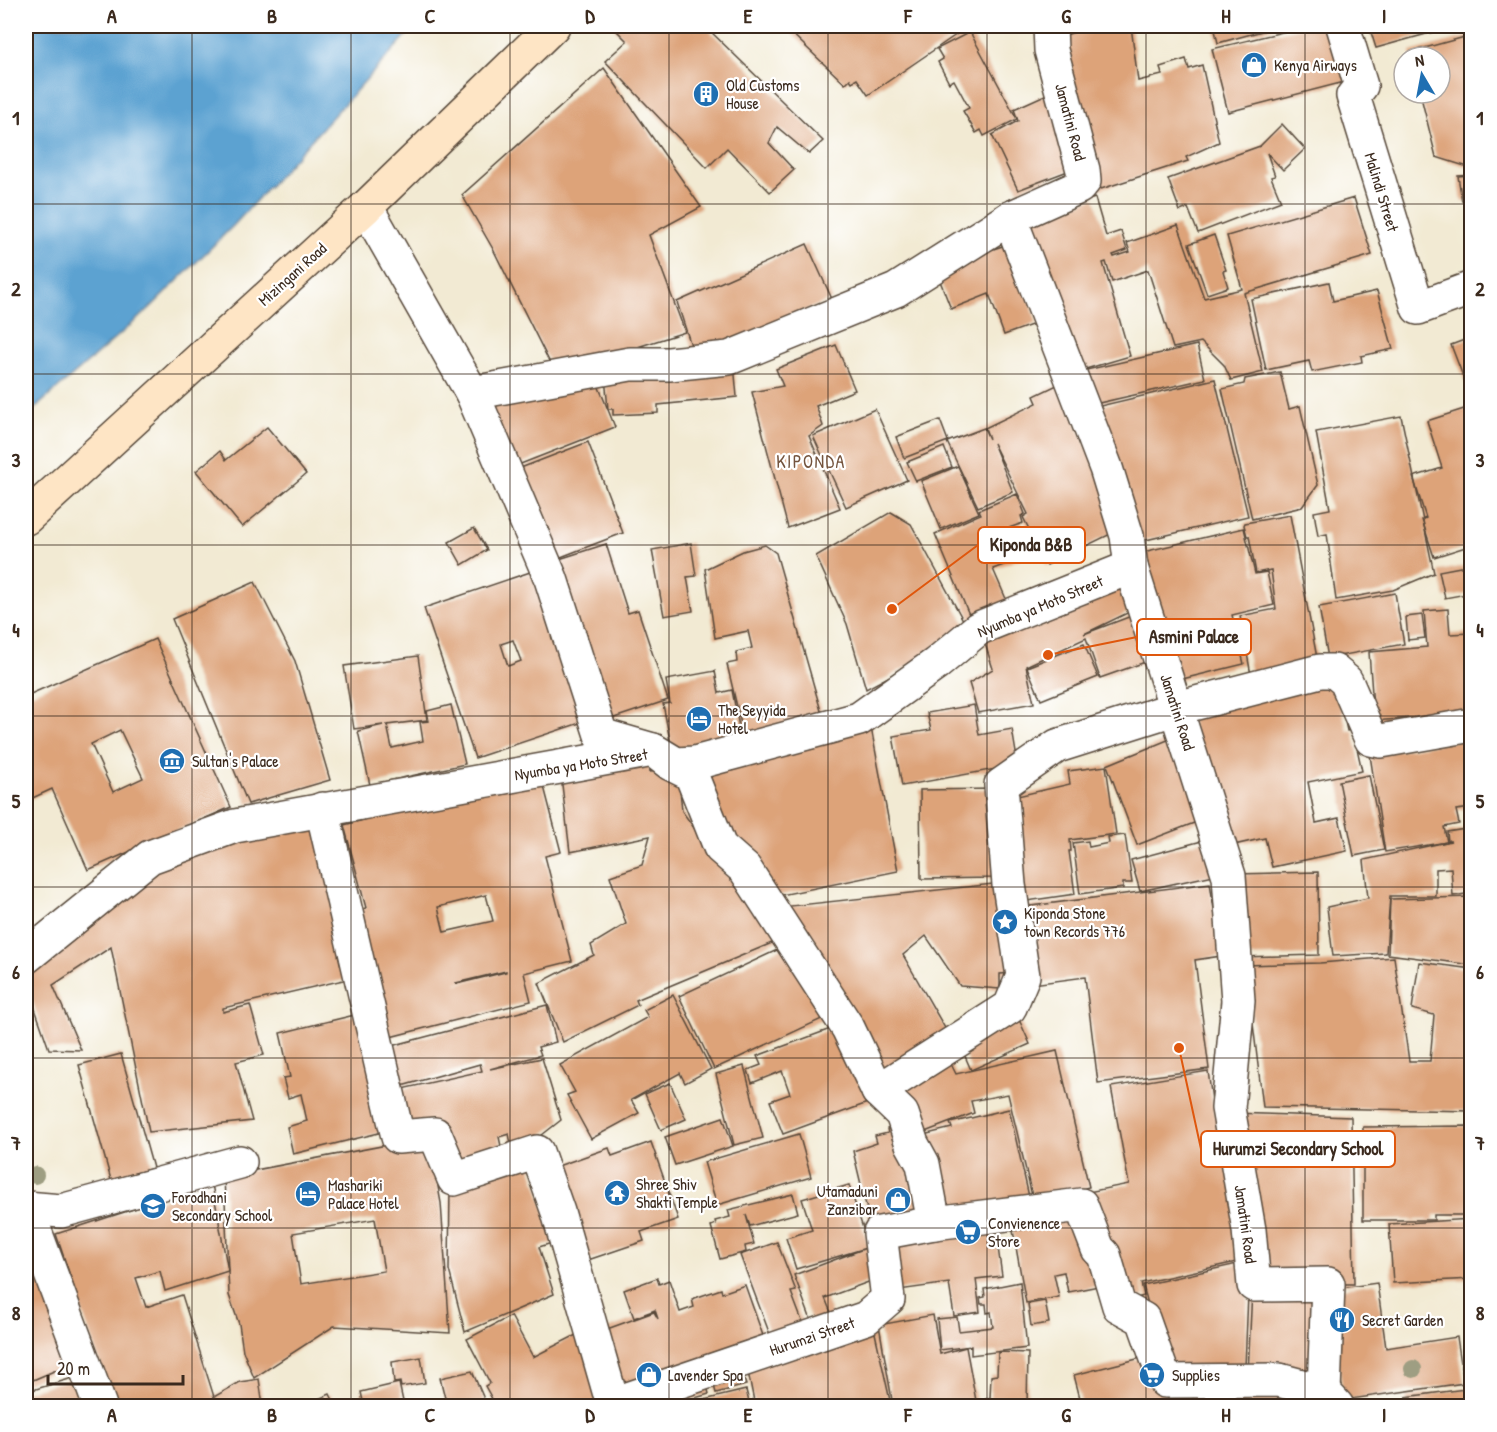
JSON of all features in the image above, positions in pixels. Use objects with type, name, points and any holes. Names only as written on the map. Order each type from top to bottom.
[{"type":"main road","name":"Mizingani Road","points":[[26,518],[366,207],[553,26]]},
{"type":"street","name":"Jamatini Road","points":[[1050,26],[1051,50],[1084,181],[1071,193],[1011,218],[1106,468],[1127,536],[1131,567],[1229,876],[1238,1001],[1228,1108],[1249,1230],[1254,1285],[1328,1284],[1323,1402]]},
{"type":"street","name":"Malindi Street","points":[[1343,26],[1361,86],[1353,96],[1418,308],[1472,288]]},
{"type":"street","points":[[366,207],[472,393],[551,579],[601,735],[652,750],[671,764],[691,774],[720,847],[745,870],[848,1028],[878,1091],[902,1114],[912,1144],[923,1164],[934,1223],[1081,1205],[1098,1249],[1104,1255],[1119,1306],[1143,1319],[1165,1381],[1279,1380],[1323,1402]]},
{"type":"street","points":[[472,393],[630,364],[669,364],[729,358],[896,290],[1011,218]]},
{"type":"street","name":"Nyumba ya Moto Street","points":[[26,957],[150,857],[235,826],[652,750],[676,764],[695,763],[859,719],[936,664],[980,628],[1131,567]]},
{"type":"street","points":[[878,1091],[1010,1007],[1023,976],[1009,885],[1001,785],[1057,746],[1177,708],[1320,671],[1335,670],[1346,681],[1371,739],[1381,741],[1472,725]]},
{"type":"street","points":[[322,809],[398,1137],[435,1134],[453,1179],[537,1152],[558,1212],[609,1390],[619,1404]]},
{"type":"street","points":[[100,1407],[26,1207],[61,1211],[240,1162]]},
{"type":"street","name":"Hurumzi Street","points":[[619,1404],[866,1318],[888,1299],[880,1233],[934,1223]]},
{"type":"water","points":[[26,26],[415,26],[234,225],[149,309],[26,416]]},
{"type":"building","name":"Old Customs House","points":[[612,26],[705,26],[823,141],[809,154],[777,127],[769,143],[794,170],[770,192],[727,148],[707,168],[605,61],[627,41]]},
{"type":"building","points":[[784,26],[964,26],[966,28],[868,95],[857,79],[852,82],[850,79],[845,84]]},
{"type":"building","points":[[1094,26],[1131,26],[1138,81],[1162,75],[1160,67],[1186,59],[1189,69],[1202,65],[1219,142],[1186,157],[1188,161],[1101,189],[1059,37]]},
{"type":"building","points":[[1214,26],[1281,26],[1218,43]]},
{"type":"building","points":[[1307,26],[1329,26],[1348,81],[1228,112],[1212,49]]},
{"type":"building","points":[[1369,26],[1455,26],[1376,48]]},
{"type":"building","points":[[970,32],[1017,119],[984,136],[981,130],[976,133],[963,111],[969,108],[954,80],[949,83],[938,62],[943,59],[937,49]]},
{"type":"building","points":[[1472,35],[1472,166],[1468,167],[1436,157],[1423,105],[1452,105],[1452,45],[1436,45]]},
{"type":"building","points":[[604,68],[701,207],[649,235],[685,332],[555,373],[493,249],[462,195]]},
{"type":"building","points":[[1047,94],[1073,169],[1018,190],[992,135],[1018,121],[1014,109]]},
{"type":"building","points":[[1282,124],[1305,149],[1283,170],[1267,153],[1275,176],[1271,177],[1281,201],[1198,233],[1188,208],[1180,211],[1168,179],[1260,146]]},
{"type":"building","points":[[1472,175],[1472,199],[1462,201],[1458,176]]},
{"type":"building","points":[[1095,198],[1106,236],[1121,231],[1127,250],[1113,255],[1114,257],[1130,252],[1127,243],[1178,225],[1204,298],[1242,289],[1227,236],[1354,198],[1372,255],[1244,293],[1263,372],[1231,380],[1224,365],[1201,342],[1173,348],[1148,270],[1112,282],[1106,262],[1103,263],[1130,356],[1072,373],[1025,221]]},
{"type":"building","points":[[1214,235],[1226,270],[1223,271],[1228,287],[1207,294],[1189,244]]},
{"type":"building","points":[[1012,243],[1037,323],[1004,335],[989,294],[951,309],[935,268]]},
{"type":"building","points":[[807,244],[832,299],[695,358],[677,302]]},
{"type":"building","points":[[1329,282],[1333,301],[1377,291],[1393,349],[1361,356],[1362,362],[1312,372],[1309,361],[1266,370],[1251,299]]},
{"type":"building","points":[[1472,337],[1472,397],[1471,397],[1451,345]]},
{"type":"building","points":[[836,345],[855,390],[816,406],[823,426],[809,436],[840,508],[788,528],[752,392],[783,386],[776,369]]},
{"type":"building","points":[[1197,345],[1205,379],[1090,405],[1082,371]]},
{"type":"building","points":[[734,364],[737,397],[658,405],[658,413],[613,415],[613,409],[608,409],[605,377]]},
{"type":"building","points":[[1280,372],[1289,409],[1300,406],[1318,485],[1302,507],[1252,519],[1222,389],[1244,384],[1245,379]]},
{"type":"building","points":[[555,379],[561,394],[596,380],[615,427],[513,467],[488,404]]},
{"type":"building","points":[[1215,379],[1248,516],[1133,543],[1100,406]]},
{"type":"building","points":[[1059,384],[1123,528],[1047,565],[1023,517],[1028,514],[993,443],[1013,492],[978,507],[947,442],[984,428],[989,439],[985,428],[1037,403],[1034,396]]},
{"type":"building","points":[[1470,407],[1472,545],[1434,557],[1422,520],[1426,518],[1413,477],[1442,468],[1427,421]]},
{"type":"building","points":[[875,409],[907,480],[846,507],[813,436]]},
{"type":"building","points":[[1401,416],[1434,573],[1393,590],[1336,600],[1327,534],[1318,536],[1314,512],[1330,509],[1316,432]]},
{"type":"building","points":[[940,420],[948,441],[904,458],[896,437]]},
{"type":"building","points":[[267,427],[306,474],[242,527],[196,471],[220,451],[226,460]]},
{"type":"building","points":[[588,442],[623,533],[548,562],[518,469]]},
{"type":"building","points":[[944,447],[952,467],[916,481],[907,462]]},
{"type":"building","points":[[958,466],[979,513],[941,529],[921,481]]},
{"type":"building","points":[[1017,494],[1025,514],[1021,516],[1023,523],[1009,528],[1022,558],[993,569],[1010,608],[973,624],[935,534],[981,514],[979,510]]},
{"type":"building","points":[[891,512],[911,524],[970,633],[866,689],[847,624],[816,556]]},
{"type":"building","points":[[1290,515],[1317,658],[1251,675],[1240,616],[1276,609],[1271,570],[1256,573],[1249,536],[1247,536],[1244,525]]},
{"type":"building","points":[[474,528],[487,550],[462,565],[449,542]]},
{"type":"building","points":[[1244,528],[1255,574],[1267,572],[1274,605],[1232,615],[1244,664],[1174,681],[1143,552]]},
{"type":"building","points":[[691,543],[696,576],[687,577],[693,611],[664,616],[652,550]]},
{"type":"building","points":[[606,544],[628,613],[638,610],[668,700],[599,723],[547,563]]},
{"type":"building","points":[[765,545],[776,553],[825,725],[746,745],[727,664],[737,662],[736,652],[752,648],[748,631],[715,638],[705,569],[743,551]]},
{"type":"building","points":[[1471,565],[1472,593],[1445,598],[1439,571]]},
{"type":"building","points":[[545,567],[595,718],[475,758],[424,608]],"holes":[[[513,640],[521,661],[508,666],[501,644]]]},
{"type":"building","points":[[1129,573],[1142,606],[1084,634],[1134,615],[1151,660],[1100,678],[1086,638],[1026,666],[1034,703],[978,713],[969,683],[993,669],[982,634]]},
{"type":"building","points":[[255,582],[295,661],[330,780],[248,804],[172,619]]},
{"type":"building","points":[[1395,593],[1404,644],[1328,658],[1319,607]]},
{"type":"building","points":[[1448,609],[1450,634],[1472,633],[1472,713],[1374,721],[1369,652],[1427,647],[1424,611]]},
{"type":"building","points":[[1422,615],[1425,638],[1408,640],[1406,617]]},
{"type":"building","name":"Sultan's Palace","points":[[155,639],[231,807],[88,870],[52,789],[26,801],[26,696]],"holes":[[[120,730],[143,778],[113,792],[91,744]]]},
{"type":"building","points":[[1084,644],[1098,677],[1041,700],[1027,667]]},
{"type":"building","points":[[418,656],[427,720],[387,725],[392,748],[423,741],[420,722],[429,721],[427,711],[451,705],[465,764],[370,785],[358,731],[383,725],[354,729],[344,666]]},
{"type":"building","points":[[715,671],[719,693],[732,690],[743,748],[674,762],[663,704],[670,703],[666,680]]},
{"type":"building","points":[[1335,677],[1347,731],[1353,730],[1362,771],[1308,782],[1316,823],[1339,818],[1347,851],[1272,867],[1265,838],[1225,847],[1189,714]]},
{"type":"building","points":[[974,705],[979,735],[1012,729],[1018,765],[902,786],[893,736],[931,730],[927,713]]},
{"type":"building","points":[[870,722],[898,871],[767,898],[722,839],[704,765]]},
{"type":"building","points":[[1175,737],[1207,818],[1137,845],[1107,765]]},
{"type":"building","points":[[1472,738],[1472,808],[1456,810],[1459,824],[1444,827],[1447,842],[1385,852],[1370,755]]},
{"type":"building","points":[[649,759],[650,772],[678,770],[682,811],[731,880],[746,873],[779,940],[636,1000],[638,1005],[563,1042],[539,983],[594,955],[591,945],[626,924],[610,876],[642,865],[650,836],[570,852],[560,768]]},
{"type":"building","points":[[1106,766],[1116,834],[1070,840],[1071,851],[1069,851],[1075,894],[1020,902],[1005,799],[1070,784],[1068,771]]},
{"type":"building","points":[[541,775],[561,852],[545,856],[572,961],[524,973],[531,1001],[386,1038],[354,911],[366,908],[344,825]],"holes":[[[486,895],[493,921],[444,932],[438,907]],[[506,971],[457,984],[456,983]]]},
{"type":"building","points":[[1369,775],[1384,850],[1354,856],[1339,781]]},
{"type":"building","points":[[994,789],[995,878],[921,879],[920,790]]},
{"type":"building","points":[[320,822],[352,978],[223,1008],[223,1012],[250,1005],[264,1055],[236,1062],[252,1121],[149,1132],[111,947],[53,985],[81,1050],[49,1049],[26,983],[26,968],[170,858]]},
{"type":"building","points":[[1472,828],[1472,893],[1453,896],[1451,868],[1436,869],[1436,896],[1390,896],[1386,953],[1333,956],[1327,907],[1368,898],[1364,860],[1451,841],[1448,841],[1447,832]]},
{"type":"building","points":[[1125,835],[1132,883],[1123,883],[1123,888],[1080,894],[1073,843],[1088,841],[1089,847],[1109,843],[1108,837]]},
{"type":"building","points":[[1213,838],[1223,873],[1140,891],[1131,860]]},
{"type":"building","points":[[1318,872],[1319,955],[1238,957],[1236,874]]},
{"type":"building","points":[[1002,883],[1014,973],[1000,974],[1000,989],[960,986],[926,936],[903,955],[950,1037],[877,1081],[781,907]]},
{"type":"building","points":[[1210,883],[1221,956],[1195,960],[1209,1069],[1098,1083],[1085,977],[1033,984],[1023,907]]},
{"type":"building","points":[[1472,897],[1472,965],[1388,954],[1390,899]]},
{"type":"building","points":[[790,944],[824,1018],[714,1069],[679,996]]},
{"type":"building","points":[[1394,957],[1409,1061],[1430,1061],[1434,1015],[1412,1009],[1419,962],[1472,969],[1472,1111],[1263,1107],[1246,965],[1320,963]]},
{"type":"building","points":[[673,995],[711,1069],[685,1083],[680,1073],[631,1100],[639,1113],[591,1139],[567,1095],[575,1092],[560,1065],[648,1017],[644,1010]]},
{"type":"building","points":[[547,1005],[556,1042],[538,1047],[541,1055],[490,1069],[542,1058],[561,1120],[514,1157],[509,1134],[499,1137],[504,1160],[454,1171],[406,1133],[397,1090],[482,1071],[480,1064],[398,1087],[387,1047]]},
{"type":"building","points":[[363,1013],[391,1130],[293,1154],[287,1127],[307,1121],[301,1094],[288,1098],[283,1078],[290,1077],[280,1033]]},
{"type":"building","points":[[1017,1015],[1030,1044],[971,1070],[958,1040]]},
{"type":"building","points":[[844,1024],[873,1101],[783,1134],[770,1101],[790,1094],[782,1071],[752,1083],[748,1070],[761,1065],[757,1056]]},
{"type":"building","points":[[1057,1051],[1089,1187],[1033,1200],[1008,1094],[971,1101],[974,1113],[912,1137],[895,1087],[945,1052],[956,1074]]},
{"type":"building","points":[[121,1054],[153,1168],[111,1180],[79,1065]]},
{"type":"building","points":[[744,1066],[763,1138],[734,1145],[716,1074]]},
{"type":"building","points":[[1208,1071],[1212,1100],[1250,1259],[1141,1283],[1144,1296],[1128,1300],[1088,1192],[1129,1184],[1111,1087]]},
{"type":"building","points":[[670,1083],[686,1119],[661,1130],[645,1094]]},
{"type":"building","points":[[1009,1109],[1030,1201],[942,1215],[923,1135],[952,1128],[950,1123]]},
{"type":"building","points":[[1231,1113],[1351,1117],[1354,1284],[1258,1284]]},
{"type":"building","points":[[723,1117],[733,1146],[675,1165],[665,1137]]},
{"type":"building","points":[[906,1124],[926,1208],[870,1222],[853,1151],[877,1143],[875,1136],[888,1133],[887,1129]]},
{"type":"building","points":[[1472,1126],[1472,1215],[1434,1215],[1434,1220],[1363,1220],[1363,1127]]},
{"type":"building","points":[[799,1134],[811,1177],[717,1205],[704,1162]]},
{"type":"building","points":[[429,1137],[441,1203],[450,1333],[334,1326],[254,1378],[243,1351],[239,1324],[229,1295],[224,1176]],"holes":[[[375,1219],[384,1271],[301,1284],[293,1233]]]},
{"type":"building","name":"Shree Shiv Shakti Temple","points":[[651,1142],[678,1219],[641,1232],[644,1241],[588,1260],[555,1167],[609,1148],[612,1156]]},
{"type":"building","points":[[529,1161],[555,1242],[539,1247],[554,1294],[465,1332],[449,1270],[450,1186]]},
{"type":"building","points":[[212,1184],[228,1271],[165,1291],[160,1271],[136,1278],[146,1307],[182,1295],[214,1397],[240,1382],[259,1379],[263,1406],[199,1404],[114,1406],[56,1234]]},
{"type":"building","points":[[849,1185],[869,1247],[882,1277],[825,1298],[834,1320],[814,1328],[794,1275],[866,1248],[796,1269],[786,1238],[812,1230],[802,1199]]},
{"type":"building","points":[[793,1194],[798,1213],[750,1226],[746,1215],[754,1244],[745,1246],[746,1252],[720,1259],[711,1226],[716,1224],[715,1221],[730,1217],[728,1210]]},
{"type":"building","points":[[1076,1213],[1104,1285],[1068,1292],[1064,1272],[1054,1274],[1059,1297],[1026,1303],[1012,1225]]},
{"type":"building","points":[[994,1219],[1002,1276],[976,1279],[980,1312],[954,1316],[949,1283],[892,1291],[883,1235]]},
{"type":"building","points":[[1472,1219],[1472,1279],[1393,1283],[1389,1224]]},
{"type":"building","points":[[777,1242],[796,1291],[791,1292],[805,1329],[772,1340],[740,1255]]},
{"type":"building","points":[[26,1249],[75,1362],[26,1383]]},
{"type":"building","points":[[1246,1262],[1249,1270],[1245,1367],[1166,1374],[1143,1285]]},
{"type":"building","points":[[657,1278],[659,1284],[669,1280],[680,1312],[694,1307],[692,1299],[721,1289],[722,1293],[745,1285],[766,1344],[617,1396],[596,1333],[654,1312],[658,1319],[655,1310],[634,1318],[624,1290]]},
{"type":"building","points":[[1020,1282],[1027,1348],[971,1355],[971,1346],[940,1350],[937,1319],[957,1317],[959,1331],[993,1327],[991,1312],[987,1313],[986,1304],[981,1304],[980,1298],[985,1297],[984,1289]]},
{"type":"building","points":[[1377,1283],[1386,1348],[1457,1337],[1464,1383],[1344,1400],[1327,1290]]},
{"type":"building","points":[[1327,1287],[1321,1376],[1248,1373],[1252,1290]]},
{"type":"building","points":[[1045,1301],[1049,1323],[1031,1326],[1028,1304]]},
{"type":"building","points":[[933,1315],[940,1354],[966,1347],[977,1406],[893,1406],[879,1325]]},
{"type":"building","points":[[511,1316],[533,1357],[578,1334],[609,1406],[496,1406],[485,1386],[490,1383],[467,1339]]},
{"type":"building","points":[[875,1333],[891,1405],[755,1406],[747,1367],[794,1350]]},
{"type":"building","points":[[998,1352],[1028,1353],[1027,1406],[986,1406],[986,1398],[990,1398],[991,1376],[997,1375]]},
{"type":"building","points":[[1153,1355],[1170,1406],[1082,1406],[1074,1375]]},
{"type":"building","points":[[421,1357],[425,1383],[401,1387],[400,1382],[394,1383],[392,1362]]},
{"type":"building","points":[[741,1370],[746,1385],[716,1393],[712,1378]]},
{"type":"building","points":[[472,1371],[487,1406],[447,1406],[440,1378]]},
{"type":"building","points":[[76,1377],[85,1406],[26,1406],[26,1392]]},
{"type":"building","points":[[705,1378],[709,1394],[668,1406],[628,1406]]},
{"type":"building","points":[[399,1383],[404,1406],[364,1406],[361,1392]]},
{"type":"building","points":[[1288,1384],[1281,1406],[1195,1406],[1190,1385]]},
{"type":"building","points":[[1472,1388],[1472,1406],[1407,1406],[1406,1397]]},
{"type":"building","points":[[746,1390],[750,1406],[687,1406],[687,1404]]},
{"type":"building","points":[[330,1394],[336,1406],[302,1406]]},
{"type":"place","name":"Kenya Airways","points":[[1254,65]]},
{"type":"place","name":"Old Customs House","points":[[706,94]]},
{"type":"place","name":"Kiponda B&B","points":[[892,609]]},
{"type":"place","name":"Asmini Palace","points":[[1048,655]]},
{"type":"place","name":"The Seyyida Hotel","points":[[699,719]]},
{"type":"place","name":"Sultan's Palace","points":[[172,761]]},
{"type":"place","name":"Kiponda Stone town Records 776","points":[[1005,922]]},
{"type":"place","name":"Hurumzi Secondary School","points":[[1179,1048]]},
{"type":"place","name":"Shree Shiv Shakti Temple","points":[[617,1193]]},
{"type":"place","name":"Mashariki Palace Hotel","points":[[308,1194]]},
{"type":"place","name":"Utamaduni Zanzibar","points":[[898,1200]]},
{"type":"place","name":"Forodhani Secondary School","points":[[153,1206]]},
{"type":"place","name":"Convienence Store","points":[[968,1232]]},
{"type":"place","name":"Secret Garden","points":[[1342,1320]]},
{"type":"place","name":"Lavender Spa","points":[[649,1375]]},
{"type":"place","name":"Supplies","points":[[1152,1375]]},
{"type":"district","name":"KIPONDA","points":[[811,462]]}]
